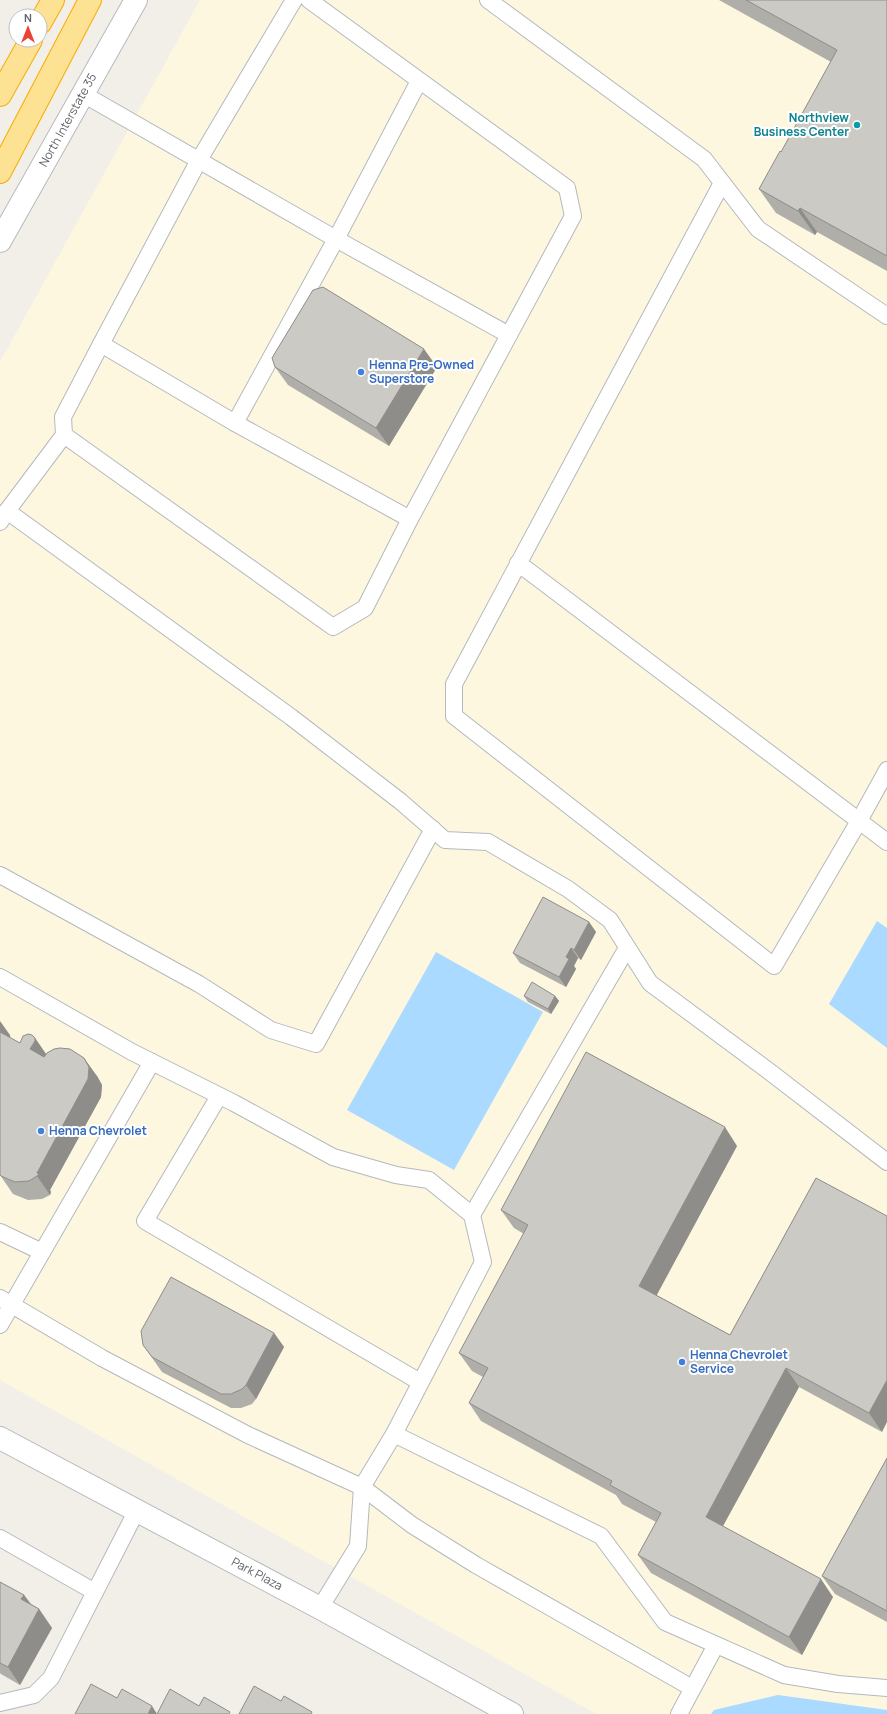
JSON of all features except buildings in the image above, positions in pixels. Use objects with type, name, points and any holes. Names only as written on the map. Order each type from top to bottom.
[{"type":"highway","points":[[48,9],[53,0]]},
{"type":"highway","points":[[0,172],[90,0]]},
{"type":"highway","points":[[0,95],[26,48]]},
{"type":"street","name":"North Interstate 35","points":[[0,240],[136,0]]},
{"type":"street","name":"Park Plaza","points":[[0,1438],[320,1608],[512,1714]]},
{"type":"lane","points":[[294,0],[199,160],[101,344],[63,417],[64,435],[4,516],[290,717],[400,800],[445,840],[488,842],[568,889],[610,920],[650,983],[770,1072],[887,1162]]},
{"type":"lane","points":[[64,435],[333,627],[365,608],[410,519],[573,216],[567,188],[309,0]]},
{"type":"lane","points":[[488,0],[704,159],[758,229],[887,316]]},
{"type":"lane","points":[[235,423],[336,239],[419,81]]},
{"type":"lane","points":[[83,94],[336,239],[509,335]]},
{"type":"lane","points":[[722,183],[454,684],[454,716],[774,966],[859,821],[887,770]]},
{"type":"lane","points":[[101,344],[235,423],[410,519]]},
{"type":"lane","points":[[518,563],[887,842]]},
{"type":"lane","points":[[0,875],[199,984],[271,1030],[316,1044],[433,830]]},
{"type":"lane","points":[[472,1216],[627,948]]},
{"type":"lane","points":[[0,977],[152,1062],[219,1096],[333,1158],[396,1175],[429,1180],[472,1216],[483,1262],[394,1434],[362,1487],[358,1546],[320,1608]]},
{"type":"lane","points":[[0,1325],[6,1302],[42,1252],[152,1062]]},
{"type":"lane","points":[[219,1096],[145,1221],[420,1382]]},
{"type":"lane","points":[[0,1232],[42,1252]]},
{"type":"lane","points":[[6,1302],[102,1358],[248,1435],[362,1487],[412,1525],[476,1565],[692,1688]]},
{"type":"lane","points":[[394,1434],[601,1536],[665,1622],[784,1675],[838,1684],[887,1688]]},
{"type":"lane","points":[[0,1703],[34,1695],[51,1678],[137,1510]]},
{"type":"lane","points":[[0,1538],[95,1592]]},
{"type":"lane","points":[[679,1714],[716,1645]]},
{"type":"shaded area","points":[[200,0],[887,0],[887,1714],[596,1714],[0,1380],[0,362]]},
{"type":"water","points":[[877,921],[887,928],[887,1048],[829,1004]]},
{"type":"water","points":[[436,952],[543,1012],[454,1170],[347,1110]]},
{"type":"water","points":[[778,1695],[887,1710],[887,1714],[711,1714],[714,1710]]},
{"type":"place","name":"Northview Business Center","points":[[857,125]]},
{"type":"place","name":"Henna Pre-Owned Superstore","points":[[361,372]]},
{"type":"place","name":"Henna Chevrolet","points":[[41,1131]]},
{"type":"place","name":"Henna Chevrolet Service","points":[[682,1362]]}]
